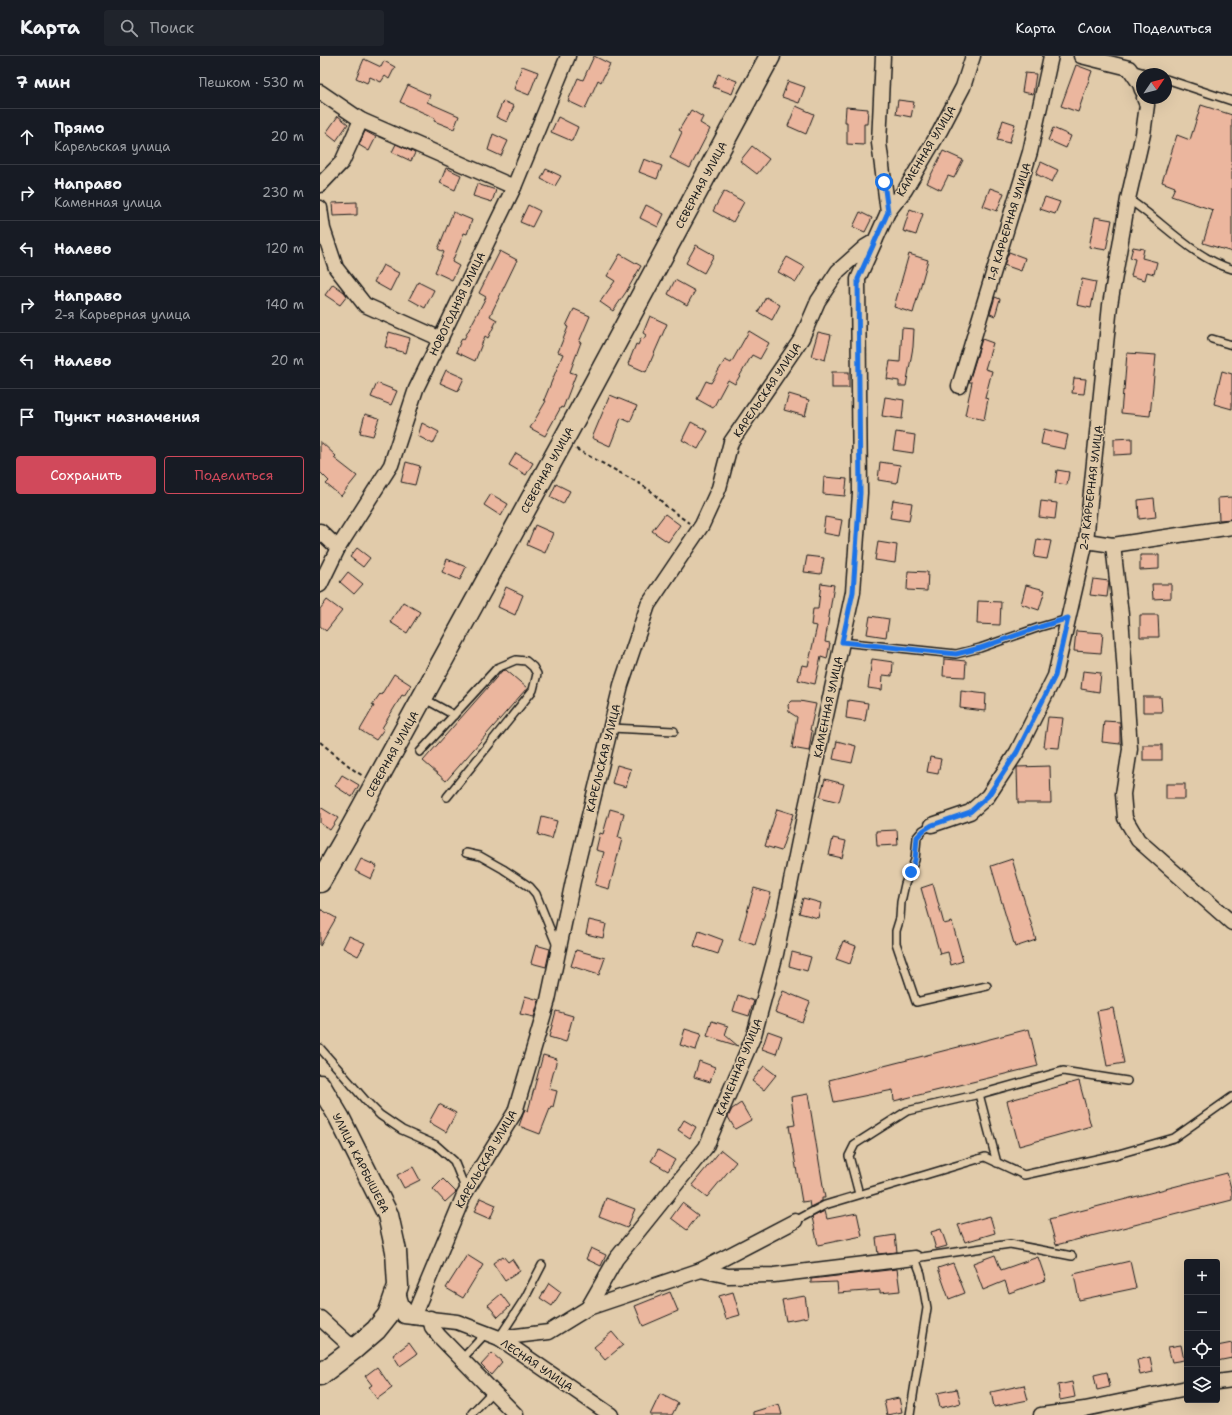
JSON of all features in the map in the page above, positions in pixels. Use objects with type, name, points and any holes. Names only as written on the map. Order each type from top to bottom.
[{"type":"main road","name":"СЕВЕРНАЯ УЛИЦА","points":[[320,882],[376,784],[563,442],[770,56]]},
{"type":"main road","name":"УЛИЦА КАРБЫШЕВА","points":[[320,1085],[339,1117],[388,1215],[396,1251],[398,1286],[388,1315]]},
{"type":"main road","points":[[320,1376],[376,1330],[388,1315]]},
{"type":"street","name":"НОВОГОДНЯЯ УЛИЦА","points":[[320,585],[338,548],[391,465],[416,389],[514,187],[568,56]]},
{"type":"street","points":[[883,56],[879,143],[888,212]]},
{"type":"street","name":"КАМЕННАЯ УЛИЦА","points":[[588,1308],[616,1259],[706,1147],[754,1035],[776,954],[853,592],[860,493],[858,279],[888,212],[905,190],[940,131],[963,87],[973,56]]},
{"type":"street","name":"1-Я КАРЬЕРНАЯ УЛИЦА","points":[[959,386],[1030,152],[1051,56]]},
{"type":"street","points":[[1081,56],[1129,68],[1136,78]]},
{"type":"street","points":[[320,92],[361,120],[514,187]]},
{"type":"street","name":"2-Я КАРЬЕРНАЯ УЛИЦА","points":[[932,825],[970,812],[988,796],[1017,752],[1055,676],[1086,541],[1110,305],[1128,199],[1143,134],[1146,104]]},
{"type":"street","points":[[320,184],[342,162],[361,120]]},
{"type":"street","points":[[320,208],[323,229],[336,268],[365,305],[441,339]]},
{"type":"street","name":"КАРЕЛЬСКАЯ УЛИЦА","points":[[413,1317],[464,1195],[515,1112],[548,1000],[573,881],[621,685],[648,605],[699,530],[719,488],[731,442],[802,338],[818,301],[838,271],[865,247],[875,241]]},
{"type":"street","points":[[1086,541],[1113,545],[1232,527]]},
{"type":"street","points":[[320,532],[338,548]]},
{"type":"street","points":[[1113,545],[1121,615],[1130,749],[1124,794],[1126,818],[1138,840],[1232,923]]},
{"type":"street","points":[[492,1336],[549,1332],[588,1308],[701,1270],[795,1221]]},
{"type":"street","points":[[701,1270],[728,1276],[774,1275],[915,1258]]},
{"type":"street","points":[[398,1286],[399,1299],[402,1306],[408,1314],[413,1317]]},
{"type":"street","name":"ЛЕСНАЯ УЛИЦА","points":[[388,1315],[430,1318],[457,1322],[492,1336],[611,1415]]},
{"type":"street","points":[[320,1318],[354,1349]]},
{"type":"street","points":[[430,1318],[432,1327],[436,1332],[516,1415]]},
{"type":"street","points":[[1220,1382],[1232,1380]]},
{"type":"street","points":[[1041,1415],[1085,1409],[1184,1389]]},
{"type":"lane","points":[[1129,68],[1136,70]]},
{"type":"lane","points":[[1172,82],[1232,101]]},
{"type":"lane","points":[[1128,199],[1143,209],[1184,243],[1212,261],[1232,269]]},
{"type":"lane","points":[[1212,339],[1232,345]]},
{"type":"lane","points":[[842,642],[956,654],[980,648],[1068,618]]},
{"type":"lane","points":[[420,752],[497,668],[516,660],[526,661],[533,667],[537,674],[532,690],[447,797]]},
{"type":"lane","points":[[422,698],[454,715]]},
{"type":"lane","points":[[611,728],[674,731]]},
{"type":"lane","points":[[932,825],[917,837],[915,860],[905,884],[901,902],[900,918],[896,930],[896,943],[916,1002],[987,986]]},
{"type":"lane","points":[[466,853],[480,856],[530,887],[536,894],[559,950]]},
{"type":"lane","points":[[320,1048],[364,1100],[380,1115],[402,1130],[436,1145],[454,1161],[463,1183],[464,1195]]},
{"type":"lane","points":[[859,1194],[849,1156],[855,1144],[907,1111],[979,1094],[1063,1071],[1127,1081]]},
{"type":"lane","points":[[979,1094],[997,1163]]},
{"type":"lane","points":[[795,1221],[825,1205],[985,1157],[1024,1175],[1115,1155],[1167,1141],[1174,1138],[1232,1097]]},
{"type":"lane","points":[[910,1415],[927,1308],[921,1274],[915,1258],[1010,1244],[1072,1256]]},
{"type":"lane","points":[[462,1359],[492,1336],[525,1298],[542,1265]]},
{"type":"lane","points":[[472,1413],[493,1391]]},
{"type":"path","points":[[563,442],[651,491],[667,507],[699,530]]},
{"type":"path","points":[[320,742],[354,770],[376,784]]},
{"type":"building","points":[[594,56],[610,64],[601,82],[598,80],[585,109],[568,101],[578,78],[583,80]]},
{"type":"building","points":[[364,59],[381,67],[384,61],[395,67],[389,79],[385,76],[381,82],[370,77],[367,83],[356,78]]},
{"type":"building","points":[[1076,65],[1092,71],[1078,112],[1061,106]]},
{"type":"building","points":[[522,66],[538,72],[529,95],[514,89]]},
{"type":"building","points":[[1025,73],[1036,74],[1033,94],[1022,92]]},
{"type":"building","points":[[718,74],[737,81],[732,94],[713,87]]},
{"type":"building","points":[[788,81],[805,87],[799,103],[782,97]]},
{"type":"building","points":[[408,85],[430,95],[427,102],[459,116],[454,129],[434,121],[435,118],[400,102]]},
{"type":"building","points":[[898,100],[914,102],[911,117],[896,114]]},
{"type":"building","points":[[503,101],[514,106],[507,122],[496,117]]},
{"type":"building","points":[[1201,105],[1232,115],[1232,252],[1203,243],[1213,210],[1171,196],[1175,187],[1162,182],[1177,135],[1190,140]]},
{"type":"building","points":[[796,106],[814,114],[806,134],[788,126]]},
{"type":"building","points":[[846,107],[868,109],[867,124],[864,124],[864,145],[847,144],[847,122],[845,122]]},
{"type":"building","points":[[691,110],[703,117],[700,123],[710,129],[690,168],[670,158],[682,132],[679,130]]},
{"type":"building","points":[[338,116],[348,124],[336,141],[326,133]]},
{"type":"building","points":[[558,117],[578,127],[572,141],[551,132]]},
{"type":"building","points":[[1003,120],[1015,124],[1009,143],[997,140]]},
{"type":"building","points":[[1053,128],[1071,136],[1066,148],[1048,140]]},
{"type":"building","points":[[365,131],[376,137],[369,151],[359,145]]},
{"type":"building","points":[[493,134],[508,141],[501,156],[488,150]]},
{"type":"building","points":[[396,144],[415,153],[411,161],[392,152]]},
{"type":"building","points":[[752,146],[769,159],[757,174],[740,161]]},
{"type":"building","points":[[943,151],[963,160],[954,178],[948,176],[941,190],[927,183]]},
{"type":"building","points":[[644,159],[662,166],[657,179],[639,172]]},
{"type":"building","points":[[1041,162],[1058,170],[1052,182],[1036,174]]},
{"type":"building","points":[[446,168],[461,175],[455,190],[440,183]]},
{"type":"building","points":[[546,169],[561,176],[555,186],[541,179]]},
{"type":"building","points":[[477,184],[496,190],[492,202],[473,196]]},
{"type":"building","points":[[990,188],[1004,193],[997,211],[983,206]]},
{"type":"building","points":[[724,191],[744,202],[733,222],[713,211]]},
{"type":"building","points":[[1045,197],[1060,202],[1055,214],[1040,209]]},
{"type":"building","points":[[357,202],[357,215],[333,216],[332,203]]},
{"type":"building","points":[[528,205],[540,211],[532,227],[520,222]]},
{"type":"building","points":[[646,205],[664,214],[658,227],[640,218]]},
{"type":"building","points":[[910,209],[923,214],[916,235],[903,231]]},
{"type":"building","points":[[453,212],[472,220],[467,234],[464,233],[452,262],[459,266],[452,280],[435,272],[444,252],[438,249]]},
{"type":"building","points":[[860,212],[872,218],[865,232],[853,227]]},
{"type":"building","points":[[1095,217],[1112,220],[1106,250],[1089,247]]},
{"type":"building","points":[[696,245],[714,255],[704,273],[686,263]]},
{"type":"building","points":[[1133,247],[1144,249],[1142,258],[1157,262],[1154,274],[1147,272],[1145,280],[1131,276],[1135,259],[1130,258]]},
{"type":"building","points":[[500,251],[517,260],[490,316],[497,320],[488,338],[485,336],[475,361],[456,352],[462,338],[464,339],[486,297],[479,293]]},
{"type":"building","points":[[1009,252],[1025,258],[1021,271],[1004,265]]},
{"type":"building","points":[[620,254],[641,266],[613,311],[600,302],[615,281],[607,276]]},
{"type":"building","points":[[909,254],[928,260],[913,313],[894,307]]},
{"type":"building","points":[[787,257],[805,267],[796,282],[778,272]]},
{"type":"building","points":[[383,265],[399,273],[390,291],[374,282]]},
{"type":"building","points":[[1082,279],[1096,282],[1091,308],[1077,305]]},
{"type":"building","points":[[675,280],[695,291],[687,305],[668,294]]},
{"type":"building","points":[[418,282],[434,290],[425,308],[409,299]]},
{"type":"building","points":[[333,284],[347,296],[340,305],[325,295]]},
{"type":"building","points":[[766,297],[780,305],[772,320],[758,312]]},
{"type":"building","points":[[995,297],[1000,299],[995,316],[990,314]]},
{"type":"building","points":[[574,309],[590,316],[579,342],[581,342],[570,372],[576,374],[563,408],[561,407],[545,436],[530,428],[546,401],[544,400],[563,354],[558,352],[568,327],[566,326]]},
{"type":"building","points":[[650,316],[667,324],[646,372],[628,364],[636,344],[638,345],[641,338],[644,339],[646,335],[643,333]]},
{"type":"building","points":[[902,328],[914,329],[913,347],[906,386],[899,386],[899,381],[887,379],[890,361],[900,362]]},
{"type":"building","points":[[749,331],[769,343],[760,359],[752,355],[735,384],[728,380],[713,408],[697,399],[706,381],[711,383],[725,360],[731,363]]},
{"type":"building","points":[[389,332],[410,338],[406,353],[385,347]]},
{"type":"building","points":[[818,332],[831,335],[825,360],[811,356]]},
{"type":"building","points":[[982,339],[993,343],[985,369],[992,371],[985,398],[988,399],[984,420],[965,415],[972,382],[969,382]]},
{"type":"building","points":[[1127,353],[1156,355],[1150,416],[1121,413]]},
{"type":"building","points":[[446,370],[464,378],[458,391],[440,383]]},
{"type":"building","points":[[1222,371],[1232,374],[1232,409],[1214,404]]},
{"type":"building","points":[[832,372],[849,372],[849,388],[832,388]]},
{"type":"building","points":[[1074,378],[1086,379],[1084,394],[1072,393]]},
{"type":"building","points":[[377,383],[397,391],[391,405],[371,397]]},
{"type":"building","points":[[789,394],[809,400],[805,416],[784,410]]},
{"type":"building","points":[[610,395],[637,406],[630,422],[621,418],[610,446],[592,438]]},
{"type":"building","points":[[885,397],[904,400],[902,419],[882,416]]},
{"type":"building","points":[[365,414],[379,418],[373,436],[360,433]]},
{"type":"building","points":[[691,422],[708,431],[698,449],[682,440]]},
{"type":"building","points":[[422,423],[439,432],[433,444],[418,436]]},
{"type":"building","points":[[1044,429],[1068,435],[1065,449],[1041,444]]},
{"type":"building","points":[[896,432],[915,435],[913,453],[893,450]]},
{"type":"building","points":[[1132,438],[1132,454],[1114,455],[1114,439]]},
{"type":"building","points":[[320,441],[336,456],[334,458],[357,476],[341,496],[326,484],[329,481],[320,472]]},
{"type":"building","points":[[516,453],[533,463],[526,475],[509,465]]},
{"type":"building","points":[[406,462],[420,466],[415,485],[401,482]]},
{"type":"building","points":[[880,462],[900,465],[897,483],[878,480]]},
{"type":"building","points":[[1057,470],[1069,472],[1067,485],[1055,483]]},
{"type":"building","points":[[824,477],[847,479],[845,496],[823,494]]},
{"type":"building","points":[[556,484],[570,491],[563,504],[550,497]]},
{"type":"building","points":[[491,494],[508,504],[501,516],[484,505]]},
{"type":"building","points":[[1232,497],[1232,519],[1219,520],[1218,498]]},
{"type":"building","points":[[1154,498],[1156,517],[1139,519],[1138,500]]},
{"type":"building","points":[[893,500],[912,503],[909,521],[890,518]]},
{"type":"building","points":[[1041,501],[1057,503],[1055,519],[1039,517]]},
{"type":"building","points":[[665,514],[680,525],[668,542],[652,531]]},
{"type":"building","points":[[825,517],[842,520],[839,536],[823,533]]},
{"type":"building","points":[[535,525],[553,533],[545,553],[527,545]]},
{"type":"building","points":[[1037,539],[1051,541],[1047,559],[1034,557]]},
{"type":"building","points":[[878,542],[897,545],[895,563],[875,560]]},
{"type":"building","points":[[357,548],[370,558],[363,567],[350,557]]},
{"type":"building","points":[[1140,555],[1159,555],[1159,569],[1140,570]]},
{"type":"building","points":[[807,556],[824,558],[821,574],[804,572]]},
{"type":"building","points":[[447,559],[466,567],[460,580],[442,572]]},
{"type":"building","points":[[908,571],[928,572],[927,591],[907,590]]},
{"type":"building","points":[[348,572],[363,584],[354,594],[340,582]]},
{"type":"building","points":[[1093,579],[1109,581],[1107,597],[1090,595]]},
{"type":"building","points":[[821,583],[834,585],[825,642],[830,643],[827,659],[821,657],[815,684],[798,680],[802,665],[808,666],[817,626],[811,625],[813,609],[818,609]]},
{"type":"building","points":[[1152,584],[1171,584],[1171,598],[1153,599]]},
{"type":"building","points":[[1026,585],[1045,590],[1039,610],[1021,604]]},
{"type":"building","points":[[506,587],[523,595],[515,615],[498,607]]},
{"type":"building","points":[[327,600],[342,611],[326,631],[320,626],[320,609]]},
{"type":"building","points":[[978,601],[1001,602],[1000,625],[977,624]]},
{"type":"building","points":[[403,602],[420,612],[407,633],[390,622]]},
{"type":"building","points":[[1140,615],[1158,615],[1159,637],[1140,637]]},
{"type":"building","points":[[870,616],[889,619],[886,637],[867,634]]},
{"type":"building","points":[[1076,631],[1103,633],[1101,653],[1074,651]]},
{"type":"building","points":[[872,659],[893,662],[892,676],[883,675],[882,690],[868,688]]},
{"type":"building","points":[[944,659],[966,661],[965,677],[943,676]]},
{"type":"building","points":[[506,670],[527,688],[446,781],[423,761],[502,671]]},
{"type":"building","points":[[1083,671],[1101,673],[1099,692],[1081,689]]},
{"type":"building","points":[[394,674],[411,685],[404,696],[402,695],[382,728],[384,729],[376,740],[360,730],[374,706],[372,705],[380,694],[381,695]]},
{"type":"building","points":[[961,691],[986,694],[985,711],[960,708]]},
{"type":"building","points":[[1143,697],[1161,697],[1162,712],[1143,712]]},
{"type":"building","points":[[848,700],[868,703],[865,721],[846,718]]},
{"type":"building","points":[[792,701],[816,704],[810,730],[812,731],[809,751],[792,748],[797,717],[789,712],[788,705]]},
{"type":"building","points":[[1048,717],[1063,718],[1059,748],[1044,747]]},
{"type":"building","points":[[1104,721],[1120,722],[1120,744],[1102,742]]},
{"type":"building","points":[[837,741],[856,746],[852,763],[833,759]]},
{"type":"building","points":[[1143,745],[1162,745],[1162,760],[1143,760]]},
{"type":"building","points":[[930,757],[941,759],[938,774],[927,772]]},
{"type":"building","points":[[617,765],[631,769],[626,787],[612,783]]},
{"type":"building","points":[[1050,766],[1051,803],[1018,803],[1017,767]]},
{"type":"building","points":[[342,775],[359,785],[352,797],[335,786]]},
{"type":"building","points":[[825,779],[844,784],[839,802],[820,797]]},
{"type":"building","points":[[1166,784],[1185,784],[1185,799],[1166,799]]},
{"type":"building","points":[[320,807],[338,818],[330,830],[320,823]]},
{"type":"building","points":[[610,809],[624,813],[618,838],[622,839],[609,889],[595,885],[604,852],[596,850],[600,833],[603,834]]},
{"type":"building","points":[[777,809],[793,814],[781,851],[765,846]]},
{"type":"building","points":[[542,817],[557,821],[552,839],[538,835]]},
{"type":"building","points":[[897,830],[898,845],[877,846],[876,831]]},
{"type":"building","points":[[833,838],[846,841],[842,858],[829,855]]},
{"type":"building","points":[[361,859],[377,866],[371,879],[355,871]]},
{"type":"building","points":[[1012,859],[1036,940],[1015,947],[991,866]]},
{"type":"building","points":[[933,884],[944,924],[952,922],[963,961],[951,965],[948,952],[940,954],[921,888]]},
{"type":"building","points":[[754,888],[771,893],[755,945],[739,940]]},
{"type":"building","points":[[803,898],[821,903],[818,918],[799,913]]},
{"type":"building","points":[[320,909],[336,918],[320,946]]},
{"type":"building","points":[[589,920],[606,924],[603,938],[586,934]]},
{"type":"building","points":[[699,931],[723,940],[718,954],[694,946]]},
{"type":"building","points":[[349,936],[365,943],[358,956],[343,948]]},
{"type":"building","points":[[843,941],[856,946],[850,964],[836,959]]},
{"type":"building","points":[[536,945],[550,949],[546,967],[531,963]]},
{"type":"building","points":[[576,950],[605,958],[599,975],[571,966]]},
{"type":"building","points":[[792,952],[811,957],[807,971],[789,966]]},
{"type":"building","points":[[783,991],[810,1002],[802,1022],[775,1012]]},
{"type":"building","points":[[738,995],[754,1001],[749,1016],[733,1011]]},
{"type":"building","points":[[525,996],[539,1000],[534,1017],[520,1014]]},
{"type":"building","points":[[1113,1008],[1124,1063],[1107,1066],[1097,1011]]},
{"type":"building","points":[[556,1011],[573,1016],[566,1042],[549,1037]]},
{"type":"building","points":[[712,1021],[728,1026],[725,1035],[738,1046],[707,1036]]},
{"type":"building","points":[[685,1029],[701,1034],[696,1050],[680,1045]]},
{"type":"building","points":[[1029,1029],[1038,1066],[894,1101],[893,1090],[834,1102],[829,1080]]},
{"type":"building","points":[[768,1031],[782,1036],[776,1054],[762,1049]]},
{"type":"building","points":[[543,1055],[557,1059],[549,1089],[557,1091],[553,1107],[551,1106],[540,1134],[519,1126],[525,1109],[528,1111]]},
{"type":"building","points":[[699,1061],[715,1067],[710,1082],[694,1077]]},
{"type":"building","points":[[764,1066],[776,1075],[764,1090],[752,1081]]},
{"type":"building","points":[[1079,1081],[1091,1126],[1019,1146],[1007,1101]]},
{"type":"building","points":[[808,1094],[825,1198],[822,1198],[822,1201],[810,1207],[809,1201],[802,1202],[789,1126],[795,1125],[791,1097]]},
{"type":"building","points":[[741,1103],[751,1120],[735,1129],[728,1117],[732,1109]]},
{"type":"building","points":[[439,1104],[456,1113],[446,1132],[429,1122]]},
{"type":"building","points":[[684,1120],[696,1127],[690,1138],[678,1130]]},
{"type":"building","points":[[658,1150],[675,1160],[668,1171],[651,1161]]},
{"type":"building","points":[[721,1150],[736,1162],[707,1197],[692,1185]]},
{"type":"building","points":[[413,1167],[420,1180],[404,1188],[397,1175]]},
{"type":"building","points":[[1227,1173],[1232,1192],[1232,1200],[1056,1245],[1049,1219]]},
{"type":"building","points":[[443,1179],[456,1192],[445,1202],[433,1189]]},
{"type":"building","points":[[480,1198],[496,1205],[490,1219],[474,1212]]},
{"type":"building","points":[[606,1198],[635,1209],[627,1228],[599,1217]]},
{"type":"building","points":[[682,1203],[698,1215],[687,1230],[671,1218]]},
{"type":"building","points":[[825,1211],[827,1219],[857,1213],[862,1236],[818,1245],[812,1217]]},
{"type":"building","points":[[990,1216],[995,1233],[965,1242],[958,1225]]},
{"type":"building","points":[[941,1229],[947,1246],[936,1249],[931,1232]]},
{"type":"building","points":[[895,1235],[897,1252],[878,1254],[876,1238]]},
{"type":"building","points":[[591,1248],[606,1255],[601,1266],[586,1259]]},
{"type":"building","points":[[467,1255],[483,1265],[463,1298],[446,1288]]},
{"type":"building","points":[[995,1255],[1001,1270],[1038,1257],[1046,1280],[1009,1293],[1005,1281],[983,1290],[973,1263]]},
{"type":"building","points":[[503,1256],[508,1262],[512,1259],[520,1271],[505,1281],[493,1263]]},
{"type":"building","points":[[1130,1261],[1136,1288],[1079,1300],[1074,1274]]},
{"type":"building","points":[[953,1263],[965,1293],[949,1299],[938,1268]]},
{"type":"building","points":[[897,1269],[900,1291],[880,1293],[880,1290],[838,1293],[837,1282],[811,1283],[811,1279]]},
{"type":"building","points":[[549,1283],[561,1292],[552,1306],[540,1298]]},
{"type":"building","points":[[670,1292],[678,1311],[643,1326],[635,1306]]},
{"type":"building","points":[[733,1292],[740,1315],[726,1319],[719,1296]]},
{"type":"building","points":[[501,1294],[510,1306],[498,1317],[488,1305]]},
{"type":"building","points":[[805,1296],[808,1317],[786,1321],[782,1300]]},
{"type":"building","points":[[612,1332],[623,1345],[605,1360],[594,1347]]},
{"type":"building","points":[[409,1343],[417,1354],[400,1366],[393,1355]]},
{"type":"building","points":[[1232,1343],[1232,1358],[1220,1360],[1220,1345]]},
{"type":"building","points":[[1181,1345],[1184,1360],[1172,1362],[1168,1347]]},
{"type":"building","points":[[492,1353],[502,1362],[491,1375],[481,1365]]},
{"type":"building","points":[[1150,1357],[1153,1372],[1140,1375],[1137,1360]]},
{"type":"building","points":[[377,1367],[392,1388],[377,1399],[369,1387],[372,1385],[365,1376]]},
{"type":"building","points":[[1107,1372],[1110,1387],[1097,1390],[1094,1375]]},
{"type":"building","points":[[1072,1382],[1075,1397],[1060,1400],[1058,1385]]},
{"type":"building","points":[[1024,1385],[1028,1400],[994,1407],[991,1392]]},
{"type":"building","points":[[957,1389],[961,1403],[940,1408],[937,1393]]},
{"type":"building","points":[[660,1394],[678,1403],[672,1415],[650,1415]]},
{"type":"building","points":[[899,1398],[902,1412],[887,1415],[884,1401]]},
{"type":"building","points":[[779,1404],[782,1415],[753,1415],[753,1412]]},
{"type":"route","points":[[884,182],[888,212],[858,279],[860,493],[853,592],[842,642],[956,654],[980,648],[1068,618],[1055,676],[1017,752],[988,796],[970,812],[932,825],[917,837],[915,860],[911,872]]}]
